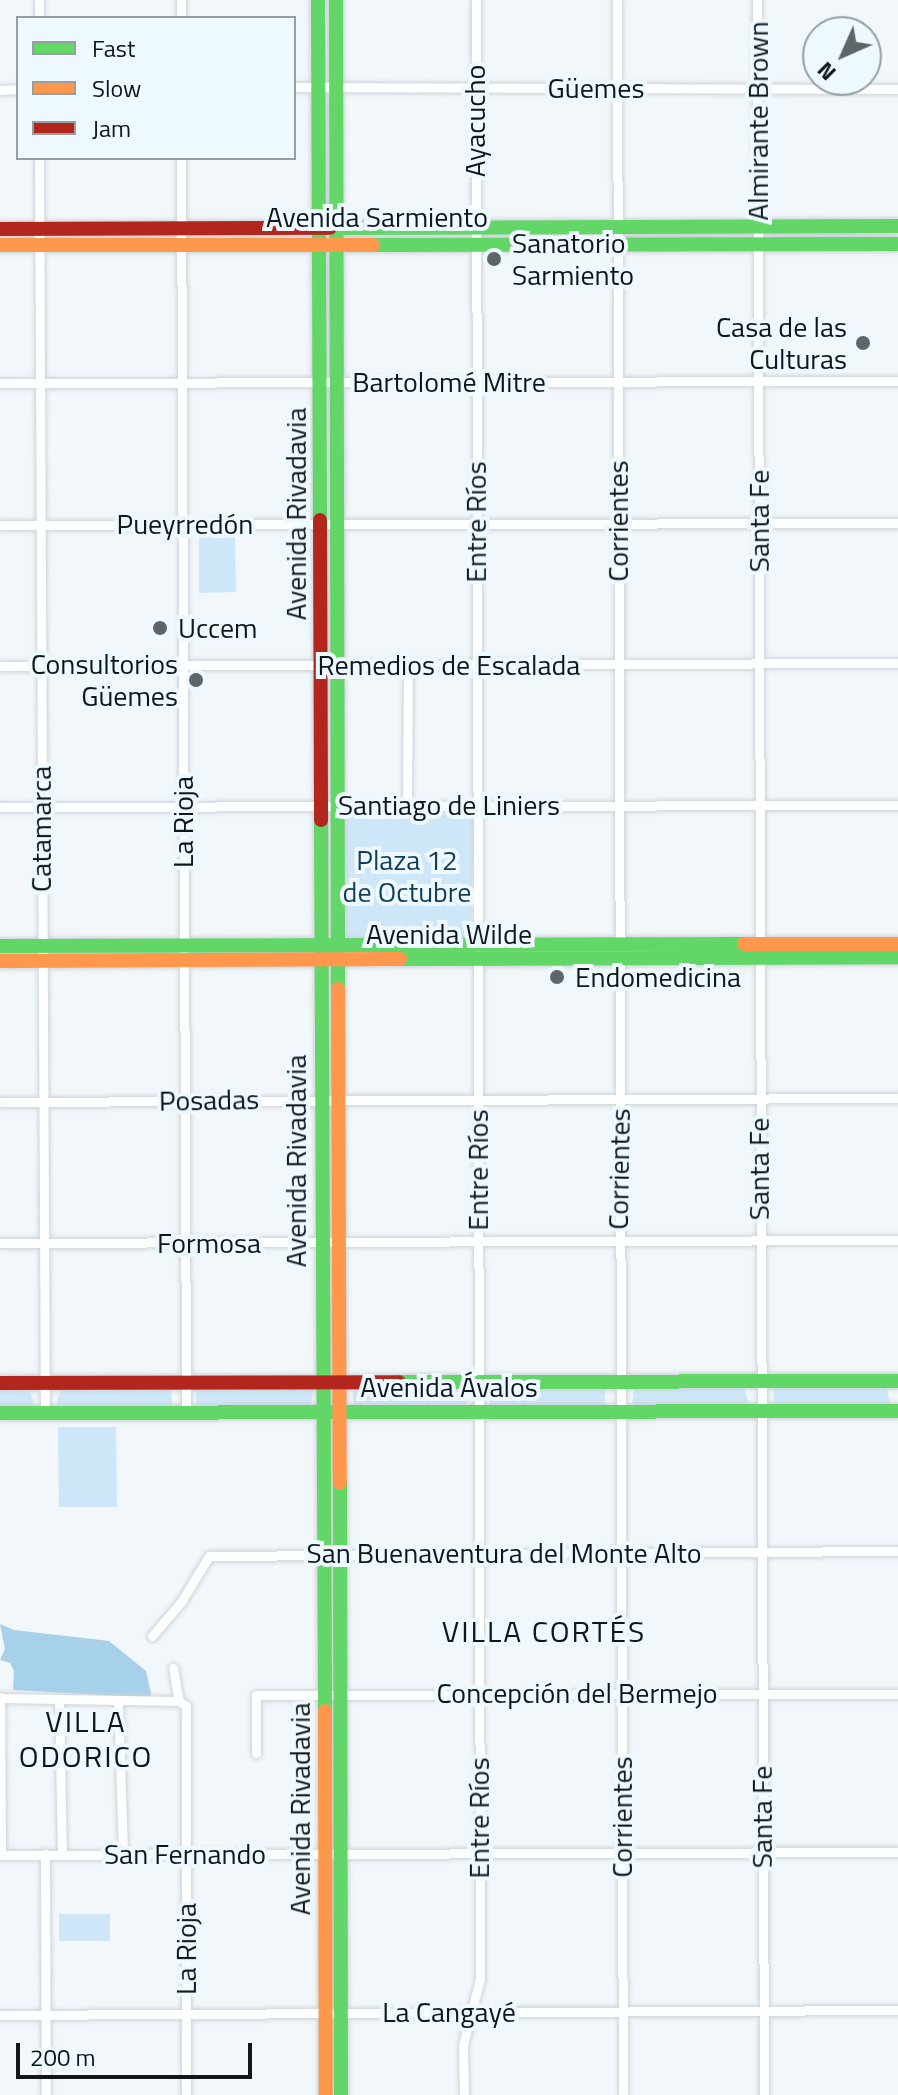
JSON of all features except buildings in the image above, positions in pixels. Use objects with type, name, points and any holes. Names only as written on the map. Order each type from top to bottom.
[{"type":"main road","name":"Avenida Rivadavia","points":[[318,0],[322,383],[330,524]]},
{"type":"main road","name":"Avenida Rivadavia","points":[[326,2095],[333,2012],[332,1552],[331,1413],[323,1382],[321,1243],[323,1099],[339,806],[330,666],[330,524],[338,383],[336,0]]},
{"type":"main road","name":"Avenida Sarmiento","points":[[0,229],[319,244],[337,236],[758,235],[898,226]]},
{"type":"main road","name":"Avenida Sarmiento","points":[[0,245],[319,228],[337,236]]},
{"type":"main road","name":"Avenida Sarmiento","points":[[758,235],[898,244]]},
{"type":"main road","name":"Avenida Rivadavia","points":[[330,666],[320,805],[338,1100],[341,1243],[340,1382],[331,1413]]},
{"type":"main road","name":"Avenida Wilde","points":[[0,946],[41,953],[182,961],[619,944],[898,957]]},
{"type":"main road","name":"Avenida Wilde","points":[[475,952],[619,961],[898,944]]},
{"type":"main road","name":"Avenida Wilde","points":[[0,961],[41,953],[183,946],[330,954]]},
{"type":"main road","name":"Avenida Ávalos","points":[[0,1383],[898,1381]]},
{"type":"main road","name":"Avenida Ávalos","points":[[0,1413],[186,1415],[898,1411]]},
{"type":"main road","name":"Avenida Rivadavia","points":[[333,2012],[341,2095]]},
{"type":"street","name":"Ayacucho","points":[[475,235],[476,0]]},
{"type":"street","name":"Corrientes","points":[[617,0],[618,1240],[623,2095]]},
{"type":"street","name":"Almirante Brown","points":[[757,0],[758,235]]},
{"type":"street","name":"Güemes","points":[[296,87],[898,89]]},
{"type":"street","name":"Catamarca","points":[[39,160],[45,1413]]},
{"type":"street","name":"La Rioja","points":[[181,160],[186,1415]]},
{"type":"street","name":"Entre Ríos","points":[[464,2095],[463,2045],[480,1979],[475,235]]},
{"type":"street","name":"Santa Fe","points":[[758,235],[758,1380],[764,2095]]},
{"type":"street","name":"Bartolomé Mitre","points":[[0,383],[898,381]]},
{"type":"street","name":"Pueyrredón","points":[[0,525],[898,523]]},
{"type":"street","name":"Remedios de Escalada","points":[[0,666],[898,663]]},
{"type":"street","points":[[407,805],[408,664]]},
{"type":"street","name":"Santiago de Liniers","points":[[0,807],[898,805]]},
{"type":"street","name":"Posadas","points":[[0,1102],[323,1099],[478,1103],[898,1098]]},
{"type":"street","name":"Formosa","points":[[0,1243],[898,1240]]},
{"type":"street","name":"San Buenaventura del Monte Alto","points":[[152,1636],[181,1602],[209,1556],[332,1552],[898,1551]]},
{"type":"street","name":"La Rioja","points":[[173,1668],[183,1704],[187,1854],[186,2095]]},
{"type":"street","name":"Concepción del Bermejo","points":[[256,1753],[256,1695],[898,1694]]},
{"type":"street","points":[[1,1855],[0,1698],[183,1704]]},
{"type":"street","points":[[59,1700],[62,1854]]},
{"type":"street","points":[[118,1701],[123,1854]]},
{"type":"street","name":"San Fernando","points":[[1,1855],[898,1852]]},
{"type":"street","points":[[45,1854],[46,2095]]},
{"type":"street","name":"La Cangayé","points":[[0,2015],[898,2010]]},
{"type":"green space","points":[[324,100],[330,102],[331,219],[326,219]]},
{"type":"green space","points":[[770,232],[887,233],[887,236],[773,238]]},
{"type":"green space","points":[[628,233],[743,233],[743,238],[631,240]]},
{"type":"green space","points":[[331,255],[331,370],[326,370],[325,258]]},
{"type":"green space","points":[[199,537],[235,537],[236,592],[199,593]]},
{"type":"green space","name":"Plaza 12 de Octubre","points":[[344,810],[469,810],[474,814],[471,939],[345,942]]},
{"type":"green space","points":[[743,1384],[749,1405],[637,1409],[632,1405],[635,1385]]},
{"type":"green space","points":[[886,1384],[890,1404],[774,1405],[773,1388]]},
{"type":"green space","points":[[308,1385],[313,1390],[310,1410],[201,1410],[196,1405],[196,1390],[202,1386]]},
{"type":"green space","points":[[61,1386],[170,1387],[173,1406],[62,1409],[56,1406]]},
{"type":"green space","points":[[353,1386],[467,1388],[467,1404],[463,1409],[353,1409]]},
{"type":"green space","points":[[605,1386],[605,1409],[490,1406],[490,1387]]},
{"type":"green space","points":[[0,1387],[29,1387],[34,1404],[29,1410],[0,1410]]},
{"type":"green space","points":[[58,1427],[116,1427],[117,1507],[59,1507]]},
{"type":"green space","points":[[59,1914],[110,1914],[110,1941],[59,1941]]},
{"type":"shaded area","points":[[0,1624],[14,1630],[109,1641],[146,1671],[152,1698],[13,1690],[14,1671],[10,1663],[0,1660],[5,1649]]},
{"type":"traffic: fast","points":[[318,0],[320,520]]},
{"type":"traffic: fast","points":[[336,0],[338,989]]},
{"type":"traffic: fast","points":[[330,228],[898,226]]},
{"type":"traffic: fast","points":[[373,245],[898,244]]},
{"type":"traffic: fast","points":[[321,820],[325,1711]]},
{"type":"traffic: fast","points":[[0,946],[744,944]]},
{"type":"traffic: fast","points":[[400,959],[898,957]]},
{"type":"traffic: fast","points":[[399,1382],[898,1381]]},
{"type":"traffic: fast","points":[[0,1413],[898,1411]]},
{"type":"traffic: fast","points":[[340,1483],[341,2095]]},
{"type":"traffic: slow","points":[[0,245],[373,245]]},
{"type":"traffic: slow","points":[[744,944],[898,944]]},
{"type":"traffic: slow","points":[[0,961],[400,959]]},
{"type":"traffic: slow","points":[[338,989],[340,1483]]},
{"type":"traffic: slow","points":[[325,1711],[326,2095]]},
{"type":"traffic: jam","points":[[0,229],[330,228]]},
{"type":"traffic: jam","points":[[320,520],[321,820]]},
{"type":"traffic: jam","points":[[0,1383],[399,1382]]},
{"type":"place","name":"Sanatorio Sarmiento","points":[[494,259]]},
{"type":"place","name":"Casa de las Culturas","points":[[863,343]]},
{"type":"place","name":"Uccem","points":[[160,628]]},
{"type":"place","name":"Consultorios Güemes","points":[[196,680]]},
{"type":"place","name":"Endomedicina","points":[[557,977]]},
{"type":"district","name":"VILLA CORTÉS","points":[[544,1631]]},
{"type":"district","name":"VILLA ODORICO","points":[[86,1738]]}]
